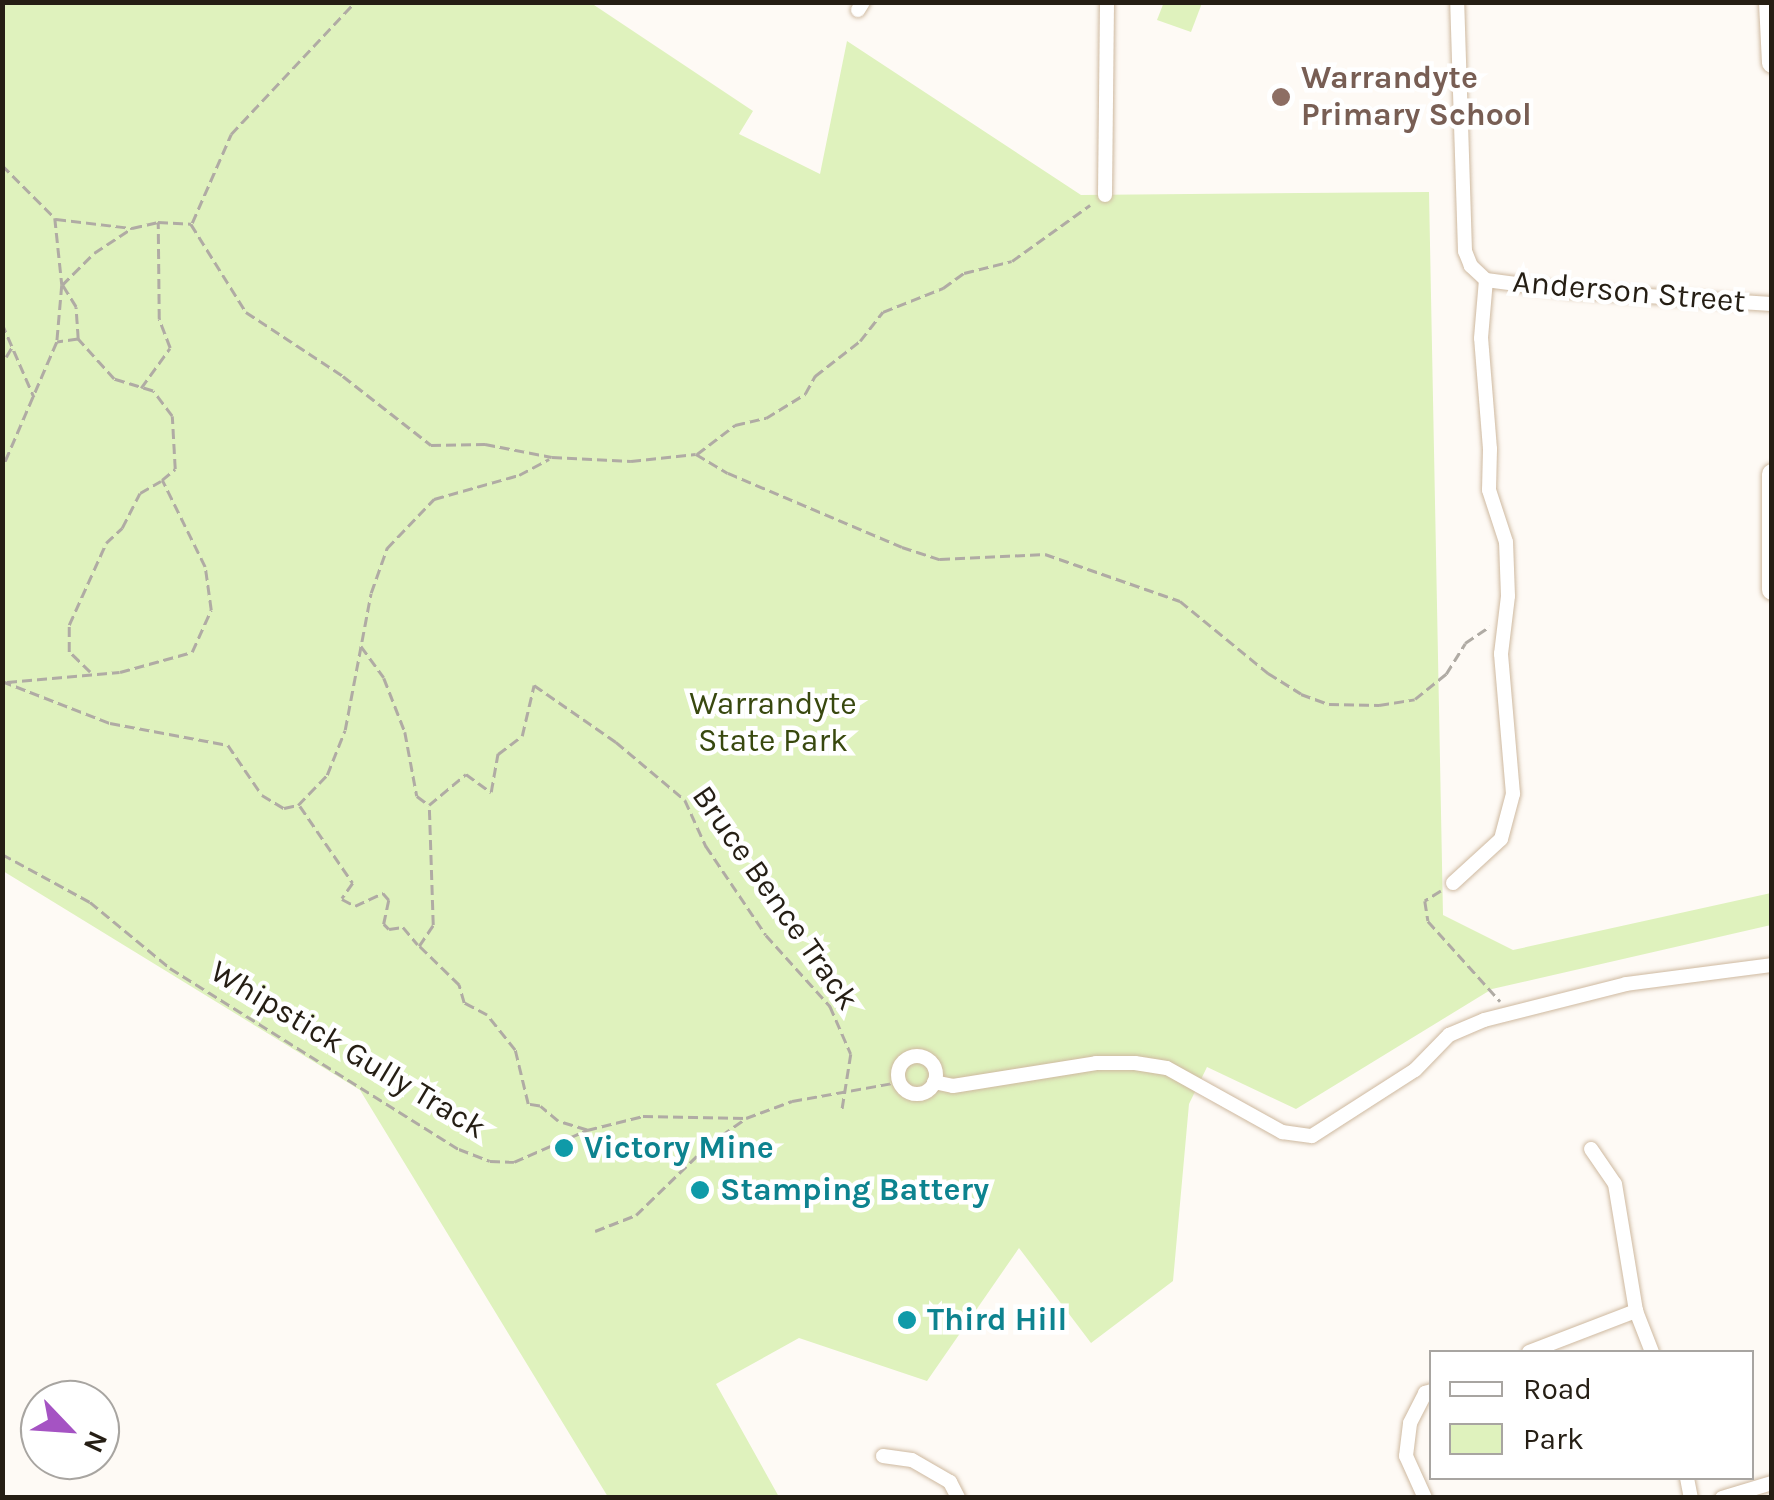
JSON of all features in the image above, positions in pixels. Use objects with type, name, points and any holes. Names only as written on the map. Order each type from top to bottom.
[{"type":"main road","points":[[1769,2],[1772,63]]},
{"type":"main road","points":[[1772,474],[1772,590]]},
{"type":"street","points":[[1105,196],[1108,2]]},
{"type":"street","points":[[1453,883],[1501,839],[1514,794],[1501,654],[1506,616],[1506,542],[1489,490],[1481,338],[1486,280],[1471,266],[1465,252],[1457,2]]},
{"type":"street","name":"Anderson Street","points":[[1486,280],[1586,292],[1772,304]]},
{"type":"street","points":[[934,1082],[932,1063],[914,1057],[900,1069],[899,1082],[906,1091],[917,1094],[934,1082],[954,1086],[1096,1063],[1135,1062],[1167,1068],[1282,1132],[1312,1136],[1415,1070],[1449,1035],[1511,1013],[1626,984],[1772,965]]},
{"type":"street","points":[[1590,1149],[1615,1184],[1636,1310],[1651,1350]]},
{"type":"street","points":[[1534,1350],[1636,1310]]},
{"type":"street","points":[[1425,1498],[1406,1456],[1410,1423],[1429,1391]]},
{"type":"street","points":[[883,1456],[912,1460],[950,1482],[958,1498]]},
{"type":"street","points":[[1722,1498],[1772,1483]]},
{"type":"path","points":[[191,224],[231,134],[354,2]]},
{"type":"path","points":[[2,165],[55,218],[132,228]]},
{"type":"path","points":[[191,224],[246,312],[343,376],[431,445],[485,444],[552,458],[630,462],[696,454],[735,425],[766,418],[805,394],[815,376],[860,341],[883,312],[943,288],[964,273],[1012,261],[1105,196]]},
{"type":"path","points":[[2,469],[56,342],[62,286],[55,218]]},
{"type":"path","points":[[62,286],[94,253],[132,228],[158,222],[191,224]]},
{"type":"path","points":[[142,388],[170,348],[159,319],[158,222]]},
{"type":"path","points":[[62,286],[76,306],[78,339],[114,378],[152,391],[172,416],[176,469],[140,493],[122,528],[106,543],[69,626],[69,652],[92,674]]},
{"type":"path","points":[[2,324],[35,399]]},
{"type":"path","points":[[56,342],[78,339]]},
{"type":"path","points":[[6,358],[13,346]]},
{"type":"path","points":[[696,454],[728,473],[902,548],[940,559],[1045,554],[1180,601],[1268,673],[1301,694],[1329,704],[1379,705],[1415,698],[1446,674],[1465,643],[1506,616]]},
{"type":"path","points":[[4,682],[110,723],[228,745],[262,794],[284,808],[298,805],[326,775],[345,730],[360,645],[387,548],[434,499],[519,475],[552,458]]},
{"type":"path","points":[[4,682],[120,672],[192,652],[211,610],[204,567],[162,480]]},
{"type":"path","points":[[360,645],[384,678],[405,732],[418,796],[429,805],[432,925],[418,946]]},
{"type":"path","name":"Bruce Bence Track","points":[[429,805],[466,774],[491,792],[498,754],[522,736],[534,685],[616,742],[684,800],[714,859],[743,894],[766,935],[830,1006],[851,1054],[842,1111]]},
{"type":"path","points":[[298,805],[353,883],[342,899],[355,906],[383,893],[388,900],[384,924],[389,929],[403,927],[459,985],[464,1003],[487,1015],[515,1050],[528,1104],[587,1130]]},
{"type":"path","name":"Whipstick Gully Track","points":[[2,854],[90,902],[170,968],[459,1150],[490,1161],[514,1162],[587,1130],[642,1116],[746,1118],[792,1101],[899,1082]]},
{"type":"path","points":[[1453,883],[1425,901],[1428,921],[1511,1013]]},
{"type":"path","points":[[594,1231],[636,1215],[709,1144],[746,1118]]},
{"type":"green space","points":[[1164,2],[1202,3],[1191,32],[1157,20]]},
{"type":"green space","name":"Warrandyte State Park","points":[[2,3],[591,3],[753,111],[739,134],[820,174],[847,41],[1081,195],[1429,192],[1443,915],[1513,950],[1771,893],[1771,925],[1492,989],[1296,1109],[1207,1067],[1189,1104],[1173,1281],[1091,1343],[1019,1248],[927,1381],[799,1338],[716,1384],[779,1497],[608,1497],[360,1090],[3,871]]},
{"type":"place","name":"Warrandyte Primary School","points":[[1281,97]]},
{"type":"place","name":"Victory Mine","points":[[564,1148]]},
{"type":"place","name":"Stamping Battery","points":[[700,1190]]},
{"type":"place","name":"Third Hill","points":[[907,1320]]}]
